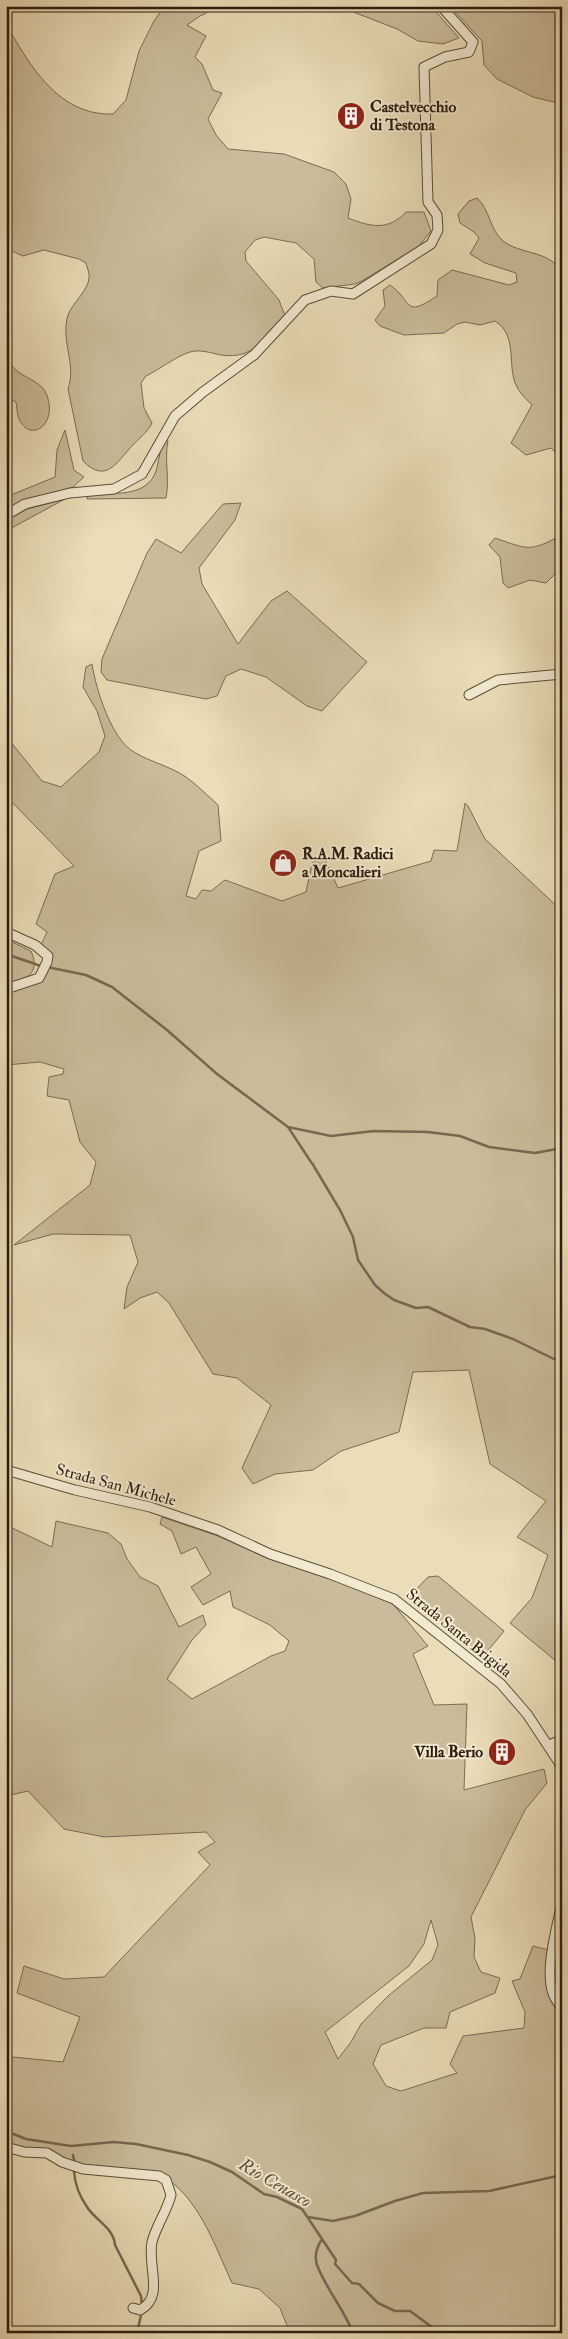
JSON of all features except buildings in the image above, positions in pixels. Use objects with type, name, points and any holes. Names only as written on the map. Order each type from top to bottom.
[{"type":"street","points":[[6,515],[25,504],[70,492],[114,490],[142,474],[175,416],[203,392],[254,355],[305,300],[330,291],[353,294],[431,244],[438,230],[437,215],[428,202],[424,67],[445,58],[469,52],[473,42],[441,6]]},
{"type":"street","points":[[469,695],[498,680],[562,674]]},
{"type":"street","points":[[6,932],[44,951],[48,956],[42,975],[39,978],[6,989]]},
{"type":"street","name":"Strada San Michele","points":[[6,1470],[75,1490],[150,1507],[218,1530]]},
{"type":"street","name":"Strada Santa Brigida","points":[[218,1530],[270,1554],[330,1574],[394,1599],[501,1684],[549,1745],[561,1764]]},
{"type":"street","points":[[549,1745],[562,1740]]},
{"type":"street","points":[[559,2005],[551,1991],[551,1964],[562,1903]]},
{"type":"street","points":[[6,2147],[24,2152],[47,2153],[62,2162],[83,2168],[124,2174],[145,2173],[159,2176],[166,2180],[171,2194],[151,2248],[154,2298],[140,2310],[133,2308]]},
{"type":"shaded area","points":[[165,6],[222,6],[200,16],[187,25],[206,36],[195,57],[202,64],[213,90],[222,93],[208,119],[216,135],[228,149],[284,154],[334,172],[346,184],[351,199],[348,218],[364,224],[386,225],[406,212],[424,212],[431,231],[419,246],[362,281],[355,284],[323,288],[316,282],[314,259],[296,243],[264,237],[255,240],[245,252],[246,261],[279,300],[285,316],[250,351],[232,356],[194,351],[179,357],[146,376],[141,383],[144,408],[152,423],[150,427],[116,464],[104,471],[98,471],[83,461],[68,389],[71,371],[66,325],[70,311],[88,282],[89,275],[86,263],[79,259],[44,250],[23,256],[12,251],[6,252],[6,24],[36,71],[62,97],[77,107],[94,112],[113,114],[126,100],[139,51],[154,21]]},
{"type":"shaded area","points":[[338,6],[431,6],[459,38],[443,44],[418,41],[397,29]]},
{"type":"shaded area","points":[[450,6],[562,6],[562,104],[533,97],[497,79],[484,65],[482,41]]},
{"type":"shaded area","points":[[477,198],[485,208],[498,236],[503,241],[517,248],[545,257],[562,269],[562,458],[551,448],[526,455],[511,443],[532,405],[517,387],[512,370],[510,343],[502,327],[495,321],[480,325],[465,322],[457,324],[444,333],[404,335],[380,326],[375,320],[385,306],[383,290],[390,285],[413,307],[426,303],[437,296],[438,280],[452,270],[509,285],[517,282],[516,273],[485,263],[470,254],[479,238],[474,232],[460,223],[458,214],[469,201]]},
{"type":"shaded area","points":[[6,359],[17,371],[40,385],[45,391],[49,402],[49,412],[47,420],[38,430],[25,428],[19,419],[16,402],[6,397]]},
{"type":"shaded area","points":[[65,430],[74,470],[84,477],[73,487],[24,501],[6,511],[6,497],[55,477],[57,450]]},
{"type":"shaded area","points":[[165,441],[168,441],[166,498],[87,499],[88,494],[128,492],[145,486],[156,471],[160,452]]},
{"type":"shaded area","points":[[65,499],[6,531],[6,521],[27,509]]},
{"type":"shaded area","points":[[241,503],[235,520],[199,568],[202,584],[238,644],[271,601],[287,591],[367,662],[322,711],[307,706],[266,677],[241,669],[226,676],[217,696],[206,699],[107,680],[101,672],[102,659],[147,553],[156,539],[181,553],[223,504]]},
{"type":"shaded area","points":[[562,535],[562,567],[546,583],[530,580],[508,588],[503,583],[500,557],[489,545],[495,538],[523,547],[536,547]]},
{"type":"shaded area","points":[[92,664],[106,713],[118,736],[126,746],[134,752],[186,777],[218,805],[221,841],[199,851],[186,896],[196,899],[202,890],[211,891],[225,880],[282,901],[306,892],[312,863],[324,857],[338,888],[431,861],[434,850],[457,851],[465,803],[485,839],[562,911],[562,1666],[510,1623],[532,1598],[548,1555],[517,1537],[546,1501],[490,1464],[469,1370],[413,1372],[399,1432],[341,1451],[313,1470],[275,1474],[253,1484],[242,1468],[271,1405],[237,1378],[213,1374],[169,1303],[157,1292],[140,1298],[124,1309],[127,1287],[138,1262],[130,1235],[53,1234],[14,1245],[90,1185],[96,1162],[80,1142],[69,1100],[47,1096],[49,1077],[63,1074],[64,1069],[40,1062],[6,1065],[6,993],[32,983],[44,961],[37,948],[41,945],[47,932],[36,924],[55,874],[74,866],[6,796],[6,736],[42,781],[61,787],[99,752],[105,736],[97,711],[83,687],[86,667]]},
{"type":"shaded area","points":[[6,939],[31,951],[34,965],[30,975],[20,981],[6,985]]},
{"type":"shaded area","points":[[162,1517],[218,1536],[267,1558],[328,1577],[393,1604],[428,1646],[413,1654],[434,1705],[467,1704],[464,1790],[544,1769],[547,1783],[525,1810],[471,1917],[475,1938],[474,1957],[481,1972],[500,1978],[495,1993],[450,2012],[446,2028],[424,2028],[381,2045],[373,2064],[386,2086],[401,2091],[457,2073],[450,2064],[463,2036],[524,2028],[525,2012],[512,1981],[520,1979],[533,1946],[549,1950],[548,1993],[555,2008],[562,2015],[562,2333],[290,2333],[280,2308],[259,2289],[232,2283],[212,2237],[195,2208],[174,2184],[160,2174],[78,2165],[42,2148],[26,2148],[6,2142],[6,2065],[10,2065],[13,2057],[63,2062],[80,2017],[17,1993],[24,1966],[64,1979],[104,1977],[210,1865],[198,1852],[215,1842],[206,1832],[104,1837],[64,1829],[28,1791],[6,1796],[6,1525],[52,1547],[56,1521],[108,1533],[121,1544],[127,1559],[140,1577],[158,1586],[179,1627],[203,1615],[206,1625],[192,1640],[167,1679],[192,1699],[271,1656],[285,1651],[289,1641],[270,1625],[233,1607],[230,1591],[203,1605],[191,1587],[211,1574],[196,1547],[181,1554],[172,1531],[160,1524]],"holes":[[[431,1920],[438,1945],[432,1960],[388,1996],[361,2024],[351,2042],[338,2059],[325,2032],[409,1966],[424,1944]]]},
{"type":"shaded area","points":[[438,1576],[504,1631],[482,1658],[410,1596],[428,1577]]},
{"type":"shaded area","points":[[562,1923],[562,2003],[555,1982],[554,1963]]},
{"type":"waterway","points":[[6,954],[41,966]]},
{"type":"waterway","points":[[47,967],[86,975],[112,987],[167,1030],[217,1074],[288,1127],[311,1162]]},
{"type":"waterway","points":[[288,1127],[331,1136],[374,1131],[428,1132],[460,1136],[489,1147],[535,1153],[562,1148]]},
{"type":"waterway","points":[[312,1163],[340,1210],[353,1237],[358,1260],[375,1285],[384,1293],[394,1300],[416,1308],[428,1307],[470,1327],[485,1329],[513,1339],[562,1363]]},
{"type":"waterway","name":"Rio Cenasco","points":[[6,2131],[26,2139],[71,2146],[114,2142],[136,2144],[188,2155],[232,2172],[264,2194],[277,2197],[302,2209],[336,2260],[335,2264],[352,2283],[359,2284],[378,2303],[395,2311],[410,2311],[440,2333]]},
{"type":"waterway","points":[[73,2155],[74,2160]]},
{"type":"waterway","points":[[74,2172],[84,2203],[90,2212],[104,2224],[114,2239],[115,2245],[141,2296],[142,2305]]},
{"type":"waterway","name":"Rio Cenasco","points":[[308,2217],[333,2221],[355,2216],[423,2193],[489,2191],[562,2175]]},
{"type":"waterway","points":[[322,2239],[316,2251],[317,2265],[353,2333]]},
{"type":"waterway","points":[[137,2333],[141,2315]]},
{"type":"place","name":"Castelvecchio di Testona","points":[[351,116]]},
{"type":"place","name":"R.A.M. Radici a Moncalieri","points":[[283,863]]},
{"type":"place","name":"Villa Berio","points":[[502,1752]]}]
